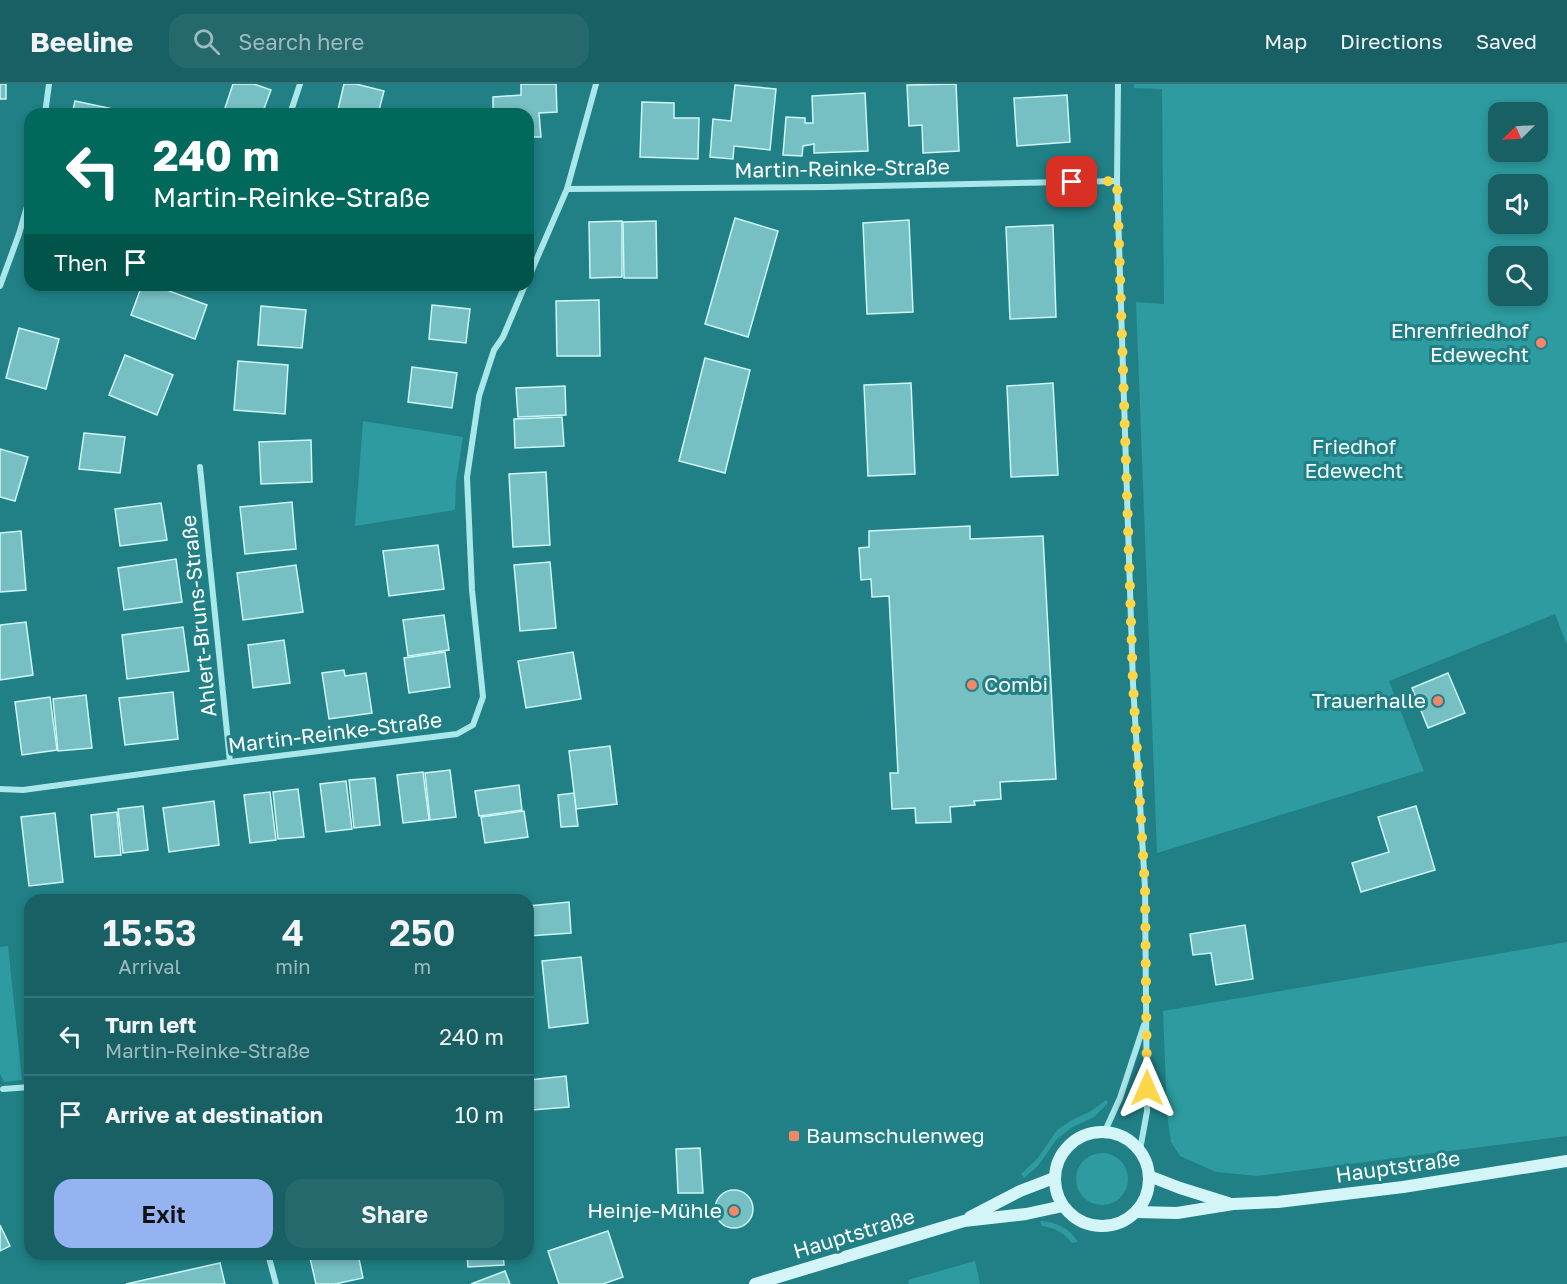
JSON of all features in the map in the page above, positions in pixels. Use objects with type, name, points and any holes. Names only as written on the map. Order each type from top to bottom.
[{"type":"main road","points":[[1105,1131],[1130,1140],[1140,1150],[1147,1162],[1149,1189],[1136,1212],[1126,1220],[1114,1225],[1100,1226],[1086,1223],[1073,1216],[1063,1206],[1056,1192],[1054,1178],[1057,1163],[1064,1149],[1076,1139],[1089,1132],[1105,1131]]},
{"type":"main road","name":"Hauptstraße","points":[[1136,1212],[1177,1213],[1233,1204],[1278,1202],[1403,1187],[1567,1161]]},
{"type":"main road","name":"Hauptstraße","points":[[1149,1176],[1233,1204]]},
{"type":"main road","name":"Hauptstraße","points":[[964,1221],[1020,1191],[1054,1178]]},
{"type":"main road","name":"Hauptstraße","points":[[755,1284],[964,1221],[1026,1214],[1063,1206]]},
{"type":"street","points":[[46,108],[49,84]]},
{"type":"street","points":[[292,108],[300,84]]},
{"type":"street","points":[[534,265],[567,189],[596,84]]},
{"type":"street","points":[[1118,84],[1117,181],[1133,684],[1145,888],[1147,1111],[1140,1150]]},
{"type":"street","name":"Martin-Reinke-Straße","points":[[567,189],[839,187],[1117,181]]},
{"type":"street","points":[[0,286],[24,219]]},
{"type":"street","name":"Martin-Reinke-Straße","points":[[0,789],[23,790],[457,734],[473,724],[483,697],[472,590],[468,477],[479,396],[494,350],[503,337],[522,291]]},
{"type":"street","name":"Ahlert-Bruns-Straße","points":[[200,467],[230,762]]},
{"type":"street","points":[[1105,1131],[1120,1098],[1147,1018]]},
{"type":"street","points":[[3,1089],[24,1088]]},
{"type":"street","points":[[270,1260],[276,1284]]},
{"type":"green space","name":"Friedhof Edewecht","points":[[1134,84],[1567,84],[1567,645],[1555,614],[1389,681],[1424,771],[1157,853],[1136,302],[1164,304],[1162,89],[1134,88]]},
{"type":"green space","points":[[363,421],[463,437],[456,482],[455,510],[355,526]]},
{"type":"green space","points":[[1567,942],[1567,1136],[1257,1176],[1216,1172],[1180,1156],[1171,1142],[1167,1115],[1163,1011]]},
{"type":"green space","points":[[8,946],[22,1080],[4,1082],[0,1074],[0,947]]},
{"type":"green space","points":[[1106,1100],[1108,1103],[1094,1117],[1071,1128],[1056,1140],[1038,1166],[1024,1178],[1021,1174],[1038,1158],[1057,1130]]},
{"type":"green space","points":[[1097,1153],[1107,1153],[1116,1157],[1124,1165],[1128,1179],[1124,1193],[1116,1201],[1107,1205],[1097,1205],[1088,1201],[1080,1193],[1076,1184],[1076,1174],[1080,1165],[1088,1157]]},
{"type":"green space","points":[[1040,1221],[1061,1226],[1078,1242],[1072,1243],[1058,1231],[1042,1226]]},
{"type":"green space","points":[[975,1261],[980,1284],[909,1284],[908,1280]]},
{"type":"building","points":[[0,84],[6,84],[6,99],[0,99]]},
{"type":"building","points":[[233,84],[254,84],[271,90],[264,108],[225,108]]},
{"type":"building","points":[[344,84],[356,84],[384,91],[380,108],[338,108]]},
{"type":"building","points":[[521,84],[556,84],[557,112],[539,113],[541,137],[534,137],[534,108],[493,108],[493,97],[521,95]]},
{"type":"building","points":[[956,84],[959,151],[923,153],[922,125],[909,126],[907,85]]},
{"type":"building","points":[[735,85],[776,89],[770,150],[734,146],[733,159],[710,157],[713,119],[731,121]]},
{"type":"building","points":[[865,93],[868,151],[814,153],[814,144],[803,146],[802,156],[783,155],[786,117],[805,118],[805,123],[813,123],[812,96]]},
{"type":"building","points":[[1067,95],[1070,142],[1017,146],[1014,98]]},
{"type":"building","points":[[75,101],[108,108],[73,108]]},
{"type":"building","points":[[642,102],[674,103],[674,118],[699,118],[698,159],[640,157]]},
{"type":"building","points":[[735,218],[778,231],[748,337],[705,324]]},
{"type":"building","points":[[909,220],[913,312],[867,314],[863,223]]},
{"type":"building","points":[[622,221],[622,277],[590,278],[589,222]]},
{"type":"building","points":[[656,221],[657,278],[624,278],[623,222]]},
{"type":"building","points":[[1053,225],[1056,317],[1010,319],[1006,227]]},
{"type":"building","points":[[140,291],[169,291],[207,305],[195,339],[131,315]]},
{"type":"building","points":[[599,300],[600,356],[557,356],[556,301]]},
{"type":"building","points":[[432,305],[470,309],[466,343],[429,339]]},
{"type":"building","points":[[261,306],[306,310],[302,348],[258,345]]},
{"type":"building","points":[[19,328],[59,339],[46,389],[6,378]]},
{"type":"building","points":[[125,355],[173,375],[157,415],[109,395]]},
{"type":"building","points":[[705,358],[750,370],[725,473],[679,461]]},
{"type":"building","points":[[238,361],[288,365],[285,414],[234,410]]},
{"type":"building","points":[[412,367],[457,373],[452,408],[408,402]]},
{"type":"building","points":[[911,383],[915,474],[868,476],[864,385]]},
{"type":"building","points":[[1053,383],[1058,475],[1011,477],[1007,386]]},
{"type":"building","points":[[565,386],[566,415],[518,417],[516,388]]},
{"type":"building","points":[[562,417],[564,446],[515,448],[514,419]]},
{"type":"building","points":[[84,433],[125,437],[120,473],[79,469]]},
{"type":"building","points":[[311,440],[312,482],[261,484],[259,442]]},
{"type":"building","points":[[0,449],[28,457],[15,501],[0,497]]},
{"type":"building","points":[[546,472],[550,545],[513,547],[509,474]]},
{"type":"building","points":[[292,502],[296,549],[245,554],[240,507]]},
{"type":"building","points":[[161,503],[167,540],[120,546],[115,509]]},
{"type":"building","name":"Combi","points":[[970,526],[970,539],[1043,536],[1056,779],[1000,782],[1001,799],[974,801],[975,805],[950,807],[951,822],[916,823],[915,808],[892,809],[890,773],[898,773],[889,596],[872,597],[871,579],[861,580],[859,548],[869,547],[869,531]]},
{"type":"building","points":[[21,531],[26,590],[0,592],[0,533]]},
{"type":"building","points":[[438,545],[444,589],[389,596],[383,551]]},
{"type":"building","points":[[176,559],[182,602],[124,610],[118,568]]},
{"type":"building","points":[[550,562],[556,628],[520,631],[514,565]]},
{"type":"building","points":[[296,565],[303,612],[243,620],[237,573]]},
{"type":"building","points":[[444,615],[449,650],[408,656],[403,620]]},
{"type":"building","points":[[26,622],[33,675],[0,680],[0,625]]},
{"type":"building","points":[[183,627],[189,671],[127,679],[122,635]]},
{"type":"building","points":[[284,640],[290,683],[253,688],[248,645]]},
{"type":"building","points":[[445,652],[450,687],[409,693],[404,658]]},
{"type":"building","points":[[573,652],[581,699],[526,708],[518,661]]},
{"type":"building","points":[[344,670],[345,676],[366,673],[372,713],[329,719],[322,673]]},
{"type":"building","name":"Trauerhalle","points":[[1448,673],[1465,713],[1428,728],[1412,688]]},
{"type":"building","points":[[173,692],[178,739],[125,745],[119,698]]},
{"type":"building","points":[[86,695],[92,748],[58,751],[53,699]]},
{"type":"building","points":[[50,697],[57,750],[22,755],[15,702]]},
{"type":"building","points":[[610,746],[617,804],[576,809],[569,751]]},
{"type":"building","points":[[450,770],[456,817],[430,820],[425,773]]},
{"type":"building","points":[[423,772],[429,820],[403,823],[397,775]]},
{"type":"building","points":[[375,778],[380,825],[354,828],[349,780]]},
{"type":"building","points":[[346,781],[352,829],[326,832],[320,784]]},
{"type":"building","points":[[519,785],[522,810],[479,816],[475,791]]},
{"type":"building","points":[[298,789],[304,837],[278,839],[273,792]]},
{"type":"building","points":[[270,792],[276,840],[250,843],[244,795]]},
{"type":"building","points":[[574,793],[578,826],[561,827],[558,795]]},
{"type":"building","points":[[214,801],[219,845],[169,852],[163,808]]},
{"type":"building","points":[[143,806],[148,850],[123,853],[118,809]]},
{"type":"building","points":[[1416,806],[1435,870],[1361,892],[1352,863],[1389,852],[1378,817]]},
{"type":"building","points":[[524,811],[528,837],[485,843],[481,817]]},
{"type":"building","points":[[117,812],[121,855],[95,857],[91,815]]},
{"type":"building","points":[[55,813],[63,882],[29,886],[21,817]]},
{"type":"building","points":[[569,902],[571,933],[534,936],[534,905]]},
{"type":"building","points":[[1245,925],[1253,979],[1216,985],[1211,953],[1193,955],[1190,934]]},
{"type":"building","points":[[581,957],[588,1023],[549,1028],[542,961]]},
{"type":"building","points":[[566,1076],[569,1107],[534,1110],[534,1079]]},
{"type":"building","points":[[700,1148],[703,1193],[678,1193],[676,1149]]},
{"type":"building","name":"Heinje-Mühle","points":[[734,1190],[747,1196],[753,1209],[747,1222],[734,1228],[721,1222],[715,1209],[721,1196]]},
{"type":"building","points":[[0,1225],[10,1246],[0,1251]]},
{"type":"building","points":[[608,1231],[623,1277],[603,1284],[559,1284],[548,1251]]},
{"type":"building","points":[[310,1260],[359,1260],[363,1278],[335,1284],[316,1284]]},
{"type":"building","points":[[467,1260],[504,1260],[504,1265],[468,1267]]},
{"type":"building","points":[[220,1263],[225,1284],[126,1284]]},
{"type":"building","points":[[505,1271],[510,1284],[471,1284]]},
{"type":"place","name":"Ehrenfriedhof Edewecht","points":[[1541,343]]},
{"type":"place","name":"Combi","points":[[972,685]]},
{"type":"place","name":"Trauerhalle","points":[[1438,701]]},
{"type":"place","name":"Baumschulenweg","points":[[794,1136]]},
{"type":"place","name":"Heinje-Mühle","points":[[734,1211]]},
{"type":"route","points":[[1072,182],[1117,181],[1133,684],[1145,888],[1147,1088]]}]
